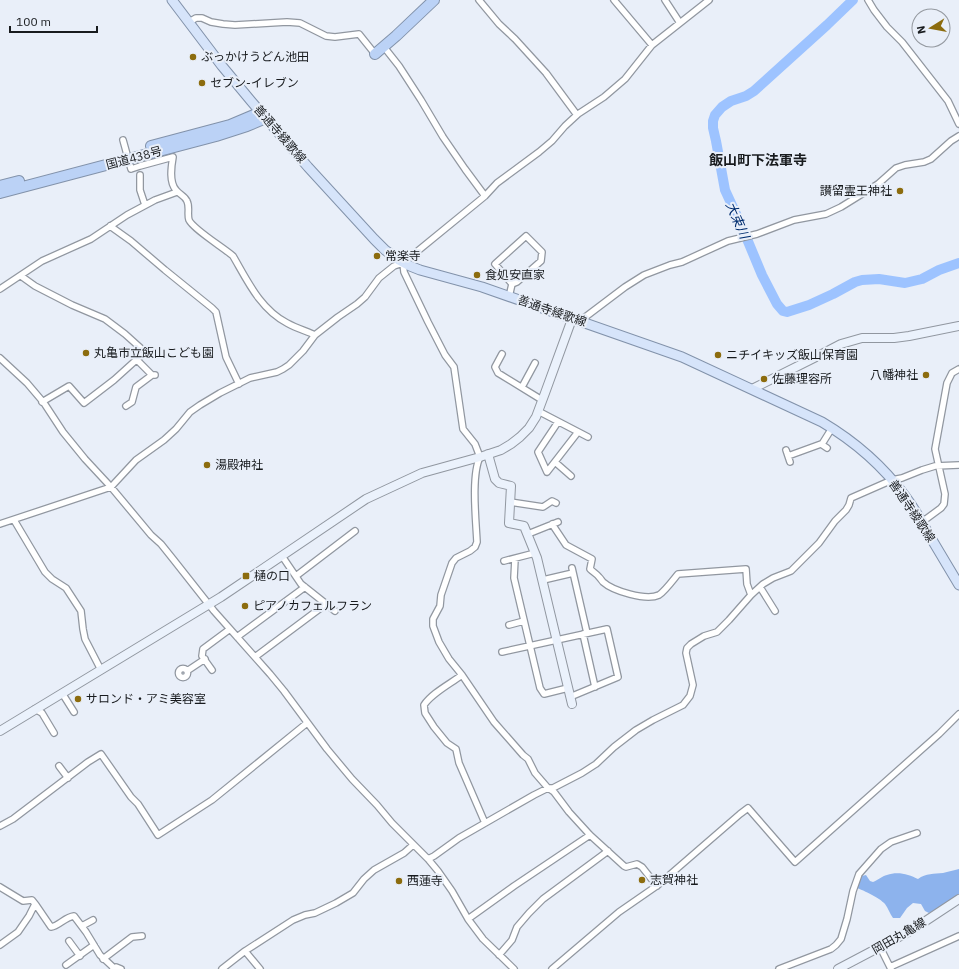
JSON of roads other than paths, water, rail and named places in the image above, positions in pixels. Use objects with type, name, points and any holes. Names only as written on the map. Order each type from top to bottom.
[{"type":"highway","points":[[375,54],[434,0]]},
{"type":"highway","name":"国道438号","points":[[0,186],[216,136],[247,126],[263,115]]},
{"type":"highway","name":"国道438号","points":[[0,193],[127,156]]},
{"type":"main road","name":"善通寺綾歌線","points":[[172,0],[222,66],[308,167],[374,239],[403,263],[420,270],[482,287],[682,357],[822,422],[859,447],[892,480],[905,496],[922,522],[959,585]]},
{"type":"street","points":[[479,0],[499,24],[546,73],[577,115]]},
{"type":"street","points":[[614,0],[652,45]]},
{"type":"street","points":[[665,0],[680,23]]},
{"type":"street","points":[[0,524],[111,487],[136,460],[164,440],[190,412],[210,398],[250,378],[283,369],[296,358],[310,343],[315,335],[365,298],[379,278],[394,266],[403,263],[485,196],[497,183],[539,152],[577,115],[604,97],[625,79],[652,45],[709,0]]},
{"type":"street","points":[[868,0],[887,27],[910,53],[948,102],[959,124]]},
{"type":"street","points":[[189,22],[196,18],[202,18],[211,22],[235,26],[287,22],[300,23],[326,36],[335,37],[359,34],[375,54]]},
{"type":"street","points":[[384,47],[399,66],[443,137],[485,196]]},
{"type":"street","points":[[0,731],[245,582],[366,499],[422,473],[484,456],[511,444],[529,428],[538,411],[576,320],[625,286],[644,275],[682,262],[728,241],[794,220],[826,214],[841,207],[878,184],[896,168],[931,159],[951,141],[959,136]]},
{"type":"street","points":[[123,140],[131,169],[173,157],[172,185],[188,202],[190,220],[197,228],[233,256],[259,299],[271,312],[286,323],[315,335]]},
{"type":"street","points":[[140,175],[140,190],[145,205]]},
{"type":"street","points":[[0,289],[42,261],[91,239],[145,205],[177,192]]},
{"type":"street","points":[[110,226],[131,241],[216,312],[226,357],[239,384]]},
{"type":"street","points":[[526,236],[542,252],[541,261],[517,282],[512,284],[495,264],[526,236]]},
{"type":"street","points":[[403,263],[404,272],[428,322],[445,354],[454,367],[463,429],[484,456],[498,483],[511,486],[509,523],[524,526],[536,553],[543,580],[557,640],[571,701],[595,687],[618,677],[607,628],[585,634],[557,640],[502,652]]},
{"type":"street","points":[[21,276],[35,286],[104,319],[146,352],[114,380],[84,403],[69,386],[42,402]]},
{"type":"street","points":[[509,297],[512,284]]},
{"type":"street","points":[[752,389],[841,344],[862,338],[894,338],[959,326]]},
{"type":"street","points":[[502,354],[495,367],[498,373],[542,400]]},
{"type":"street","points":[[0,358],[27,383],[85,459],[111,487],[151,535],[161,544],[209,604],[284,691],[307,723],[352,779],[413,846],[428,859],[452,891],[468,919],[483,939],[514,969]]},
{"type":"street","points":[[126,406],[132,402],[136,387],[153,375],[137,360]]},
{"type":"street","points":[[522,387],[535,363]]},
{"type":"street","points":[[922,522],[944,504],[945,494],[935,449],[947,383],[952,373],[959,369]]},
{"type":"street","points":[[538,411],[588,437]]},
{"type":"street","points":[[558,422],[538,452],[547,472],[578,432]]},
{"type":"street","points":[[786,450],[789,459],[822,444],[832,428]]},
{"type":"street","points":[[822,444],[827,448]]},
{"type":"street","points":[[484,456],[477,463],[475,489],[476,547],[456,558],[452,563],[441,595],[440,606],[432,619],[433,626],[449,659],[462,675],[494,722],[528,759],[535,773],[548,788],[554,792],[569,812],[590,835],[624,866],[626,867],[637,864],[642,867],[657,886]]},
{"type":"street","points":[[555,462],[571,476]]},
{"type":"street","points":[[428,859],[484,823],[548,788],[553,788],[582,773],[596,764],[614,747],[636,730],[683,705],[690,696],[693,685],[686,653],[687,648],[704,636],[717,632],[760,587],[773,578],[791,571],[801,562],[846,510],[851,498],[892,480],[902,478],[934,466],[959,465]]},
{"type":"street","points":[[510,502],[542,507],[552,501],[556,503]]},
{"type":"street","points":[[14,520],[45,572],[52,579],[66,588],[81,611],[82,629],[85,639],[101,670]]},
{"type":"street","points":[[528,534],[558,522]]},
{"type":"street","points":[[552,524],[566,546],[592,559],[590,569],[610,589],[632,595],[635,598],[648,598],[659,595],[678,574],[686,576],[713,574],[746,567],[747,584],[751,595]]},
{"type":"street","points":[[296,576],[355,531]]},
{"type":"street","points":[[504,561],[536,553]]},
{"type":"street","points":[[282,556],[301,584],[335,610]]},
{"type":"street","points":[[515,558],[514,578],[540,688],[544,694],[568,688]]},
{"type":"street","points":[[543,580],[572,570],[595,687]]},
{"type":"street","points":[[237,637],[305,587]]},
{"type":"street","points":[[760,587],[775,611]]},
{"type":"street","points":[[255,657],[326,604]]},
{"type":"street","points":[[509,625],[524,621]]},
{"type":"street","points":[[212,670],[202,656],[203,649],[230,629]]},
{"type":"street","points":[[187,671],[205,659]]},
{"type":"street","points":[[462,675],[426,701],[424,705],[424,713],[447,743],[456,750],[459,763],[484,823]]},
{"type":"street","points":[[62,693],[74,712]]},
{"type":"street","points":[[35,709],[42,713],[54,733]]},
{"type":"street","points":[[552,969],[619,912],[657,886],[748,808],[795,862],[939,734],[959,714]]},
{"type":"street","points":[[0,826],[13,819],[101,754],[138,804],[158,835],[212,800],[307,723]]},
{"type":"street","points":[[59,766],[68,778]]},
{"type":"street","points":[[779,969],[831,949],[836,945],[841,939],[858,874],[880,849],[900,838],[917,833]]},
{"type":"street","points":[[468,919],[590,835]]},
{"type":"street","points":[[222,969],[245,951],[293,920],[315,913],[353,893],[364,879],[374,870],[404,853],[413,846]]},
{"type":"street","points":[[499,955],[512,940],[517,927],[534,908],[549,894],[608,851]]},
{"type":"street","points":[[0,887],[23,901],[32,900],[51,927],[68,917],[74,916],[100,955],[114,969],[116,967],[121,969]]},
{"type":"street","name":"岡田丸亀線","points":[[838,969],[912,930],[959,899]]},
{"type":"street","points":[[0,945],[18,932],[35,904]]},
{"type":"street","points":[[82,926],[93,920]]},
{"type":"street","points":[[104,959],[132,937],[142,936]]},
{"type":"street","points":[[880,947],[891,968],[959,936]]},
{"type":"street","points":[[69,941],[80,956]]},
{"type":"street","points":[[66,965],[94,945]]},
{"type":"street","points":[[245,951],[260,969]]},
{"type":"waterway","name":"大束川","points":[[853,0],[754,91],[746,96],[731,101],[722,107],[715,115],[713,128],[725,190],[762,275],[777,304],[783,311],[787,312],[809,305],[862,280],[879,279],[905,283],[922,279],[939,270],[959,263]]},
{"type":"place","name":"ぶっかけうどん池田","points":[[193,57]]},
{"type":"place","name":"セブン-イレブン","points":[[202,83]]},
{"type":"place","name":"讃留霊王神社","points":[[900,191]]},
{"type":"place","name":"常楽寺","points":[[377,256]]},
{"type":"place","name":"食処安直家","points":[[477,275]]},
{"type":"place","name":"丸亀市立飯山こども園","points":[[86,353]]},
{"type":"place","name":"ニチイキッズ飯山保育園","points":[[718,355]]},
{"type":"place","name":"八幡神社","points":[[926,375]]},
{"type":"place","name":"佐藤理容所","points":[[764,379]]},
{"type":"place","name":"湯殿神社","points":[[207,465]]},
{"type":"place","name":"樋の口","points":[[246,576]]},
{"type":"place","name":"ピアノカフェルフラン","points":[[245,606]]},
{"type":"place","name":"サロンド・アミ美容室","points":[[78,699]]},
{"type":"place","name":"志賀神社","points":[[642,880]]},
{"type":"place","name":"西蓮寺","points":[[399,881]]},
{"type":"district","name":"飯山町下法軍寺","points":[[758,160]]}]
